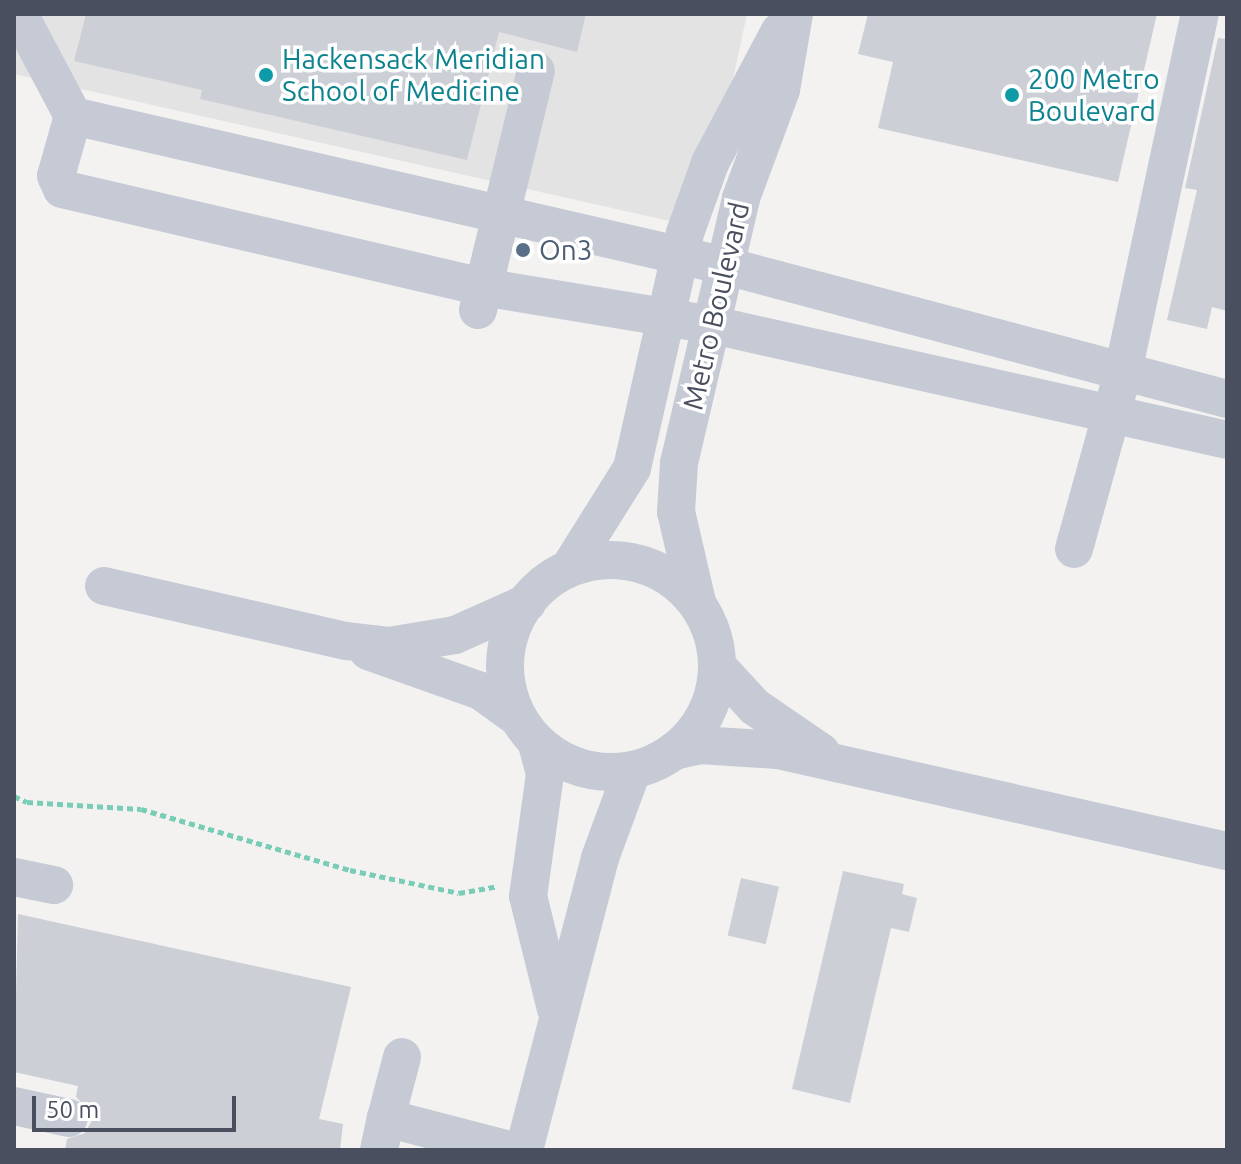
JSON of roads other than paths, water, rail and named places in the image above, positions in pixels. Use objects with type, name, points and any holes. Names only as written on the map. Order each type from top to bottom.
[{"type":"lane","points":[[19,14],[73,116],[56,176],[62,189],[480,298],[713,325],[1227,440]]},
{"type":"lane","name":"Metro Boulevard","points":[[570,567],[632,468],[664,320],[710,163],[792,14]]},
{"type":"lane","name":"Metro Boulevard","points":[[697,602],[676,512],[679,463],[741,198],[781,90],[792,14]]},
{"type":"lane","points":[[1074,549],[1123,372],[1200,14]]},
{"type":"lane","points":[[480,298],[536,71]]},
{"type":"lane","points":[[73,116],[501,217],[726,266],[1227,399]]},
{"type":"lane","points":[[347,641],[386,660],[481,691],[527,730],[566,763],[598,773],[632,771],[674,751],[691,738],[710,709],[717,666],[716,640],[697,602],[675,580],[642,564],[606,559],[570,567],[539,587],[527,603],[505,651],[506,685],[527,730],[545,774],[528,896],[551,973],[557,1016]]},
{"type":"lane","points":[[104,586],[347,641],[389,646],[455,635],[527,603]]},
{"type":"lane","points":[[717,666],[755,707],[810,747],[849,765]]},
{"type":"lane","points":[[674,751],[699,745],[778,750],[1227,851]]},
{"type":"lane","points":[[524,1150],[600,858],[632,771]]},
{"type":"lane","points":[[14,877],[54,885]]},
{"type":"lane","points":[[402,1057],[382,1134],[510,1150]]},
{"type":"lane","points":[[14,1106],[69,1118]]},
{"type":"place","name":"Hackensack Meridian School of Medicine","points":[[266,75]]},
{"type":"place","name":"200 Metro Boulevard","points":[[1012,95]]},
{"type":"place","name":"On3","points":[[523,250]]}]
